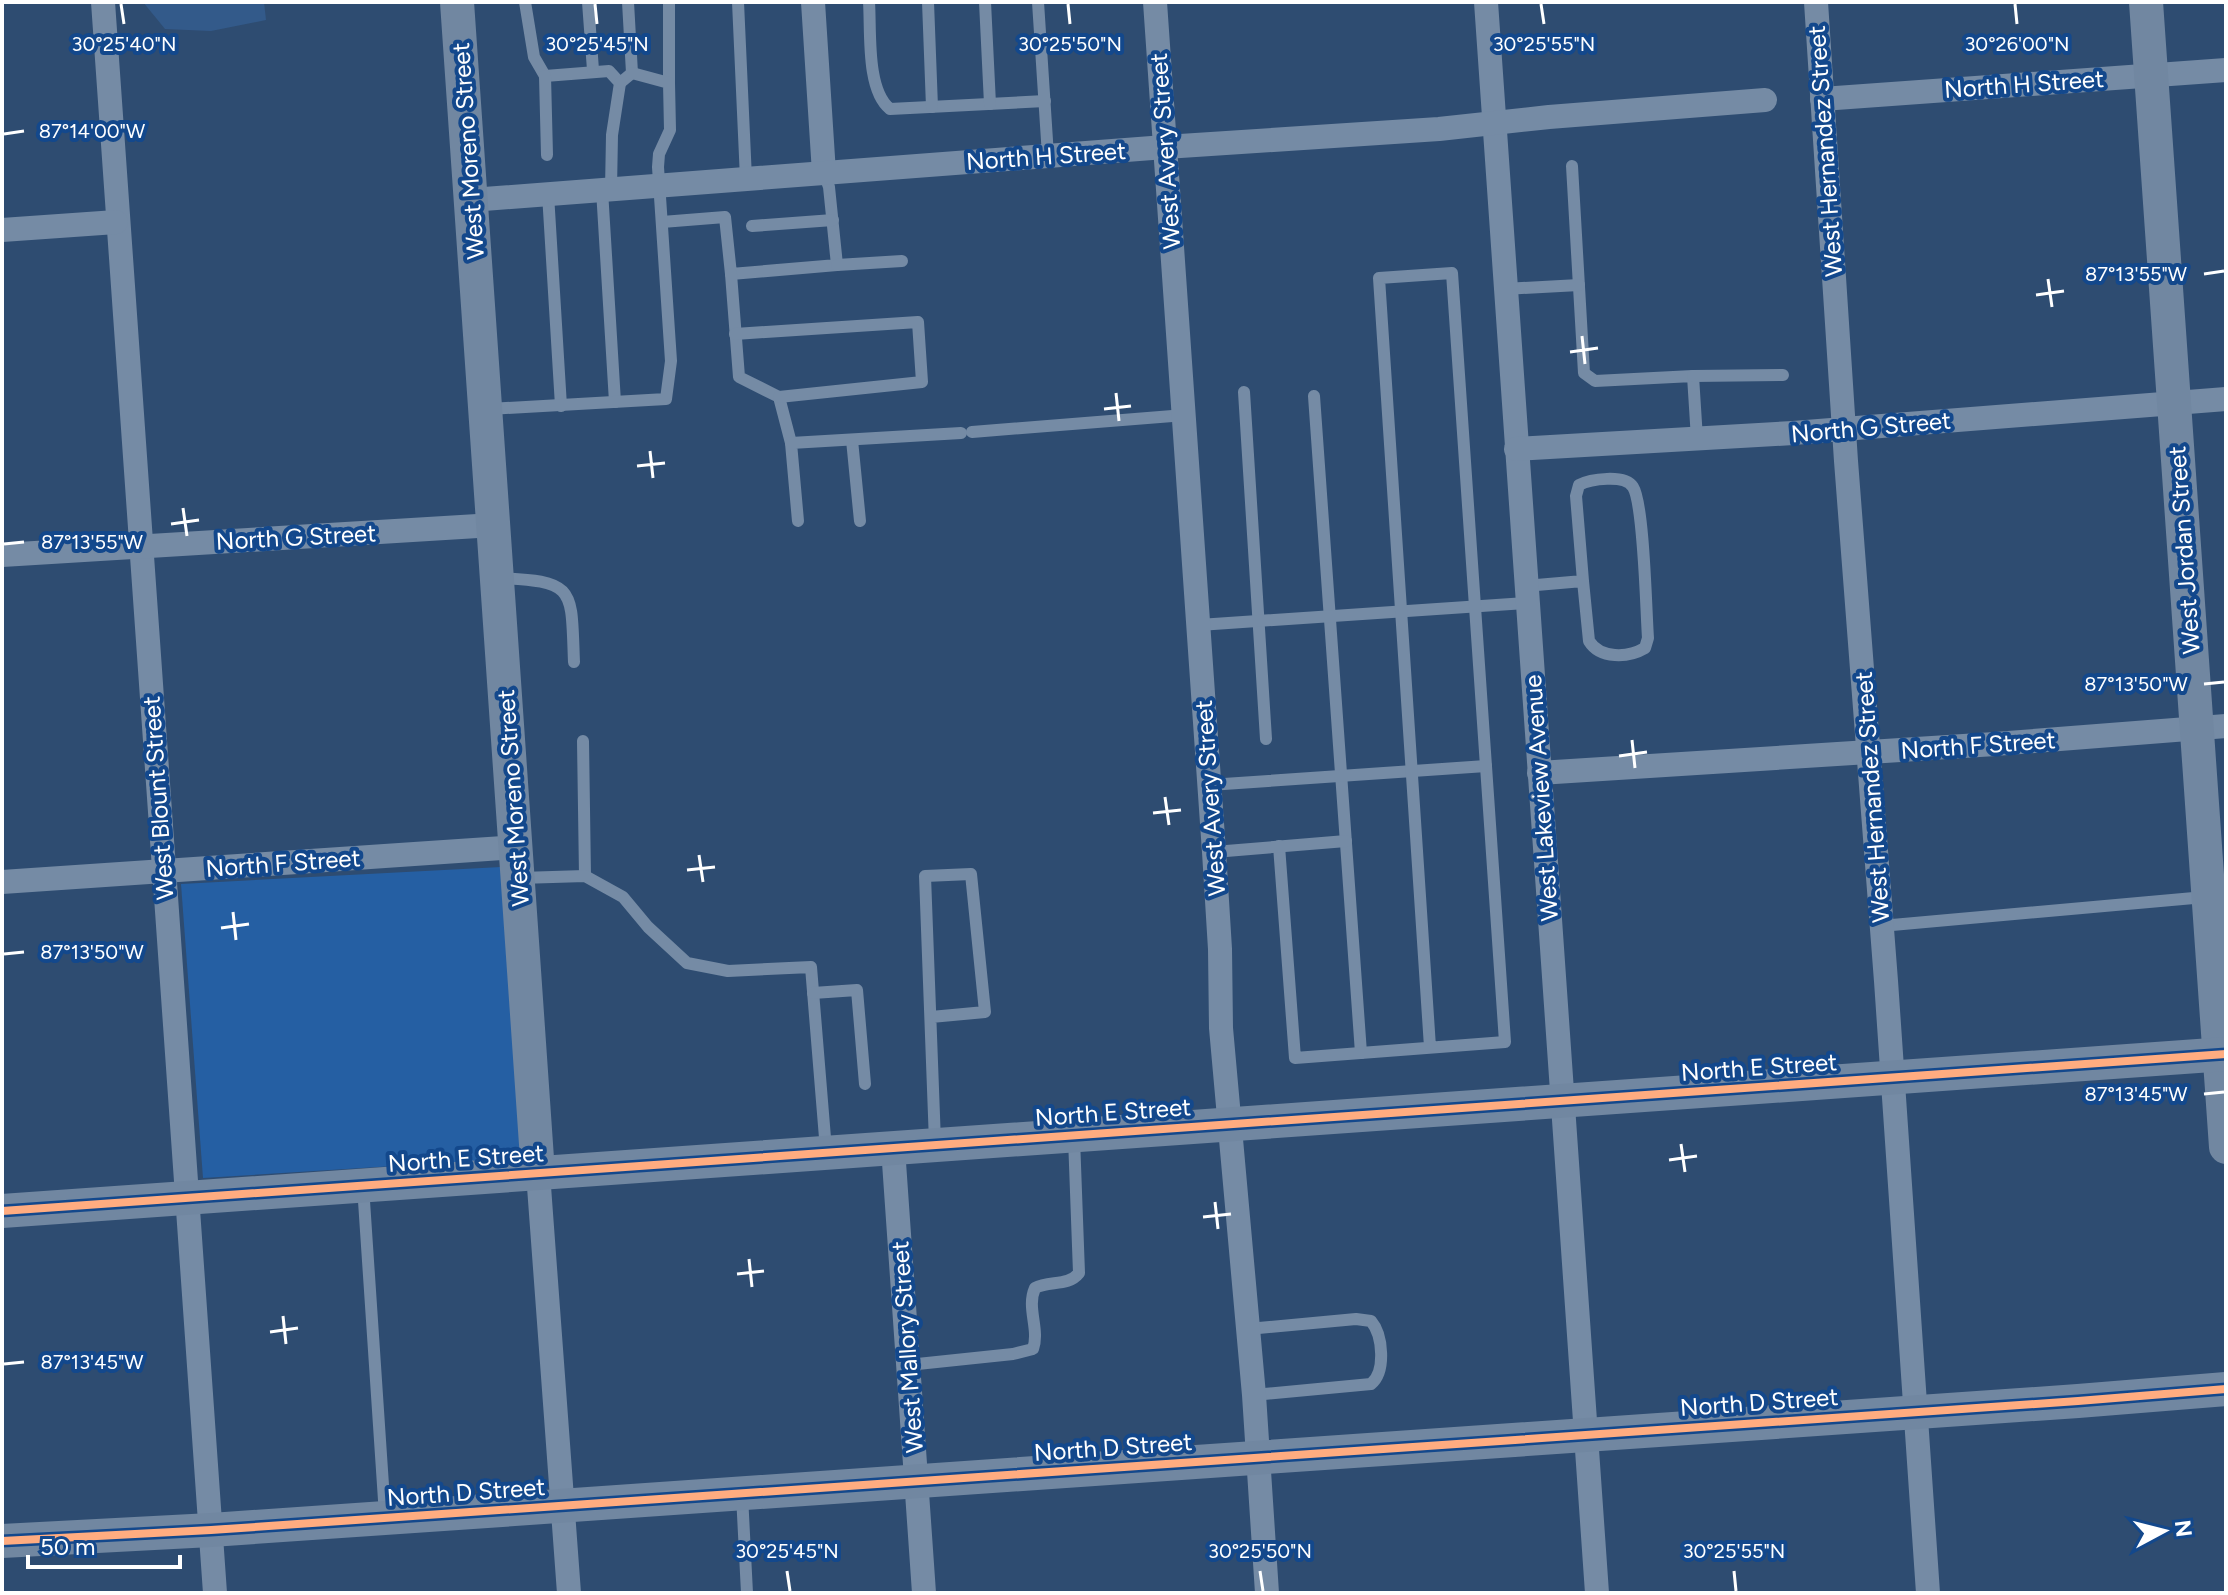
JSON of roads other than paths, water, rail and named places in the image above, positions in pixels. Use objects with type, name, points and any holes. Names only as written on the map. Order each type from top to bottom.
[{"type":"street","name":"West Blount Street","points":[[103,2],[116,222],[215,1593]]},
{"type":"street","name":"West Moreno Street","points":[[457,2],[569,1593]]},
{"type":"street","points":[[813,2],[824,173]]},
{"type":"street","name":"West Avery Street","points":[[1155,2],[1214,852],[1221,1028],[1254,1395],[1267,1593]]},
{"type":"street","name":"West Lakeview Avenue","points":[[1486,2],[1597,1593]]},
{"type":"street","name":"West Hernandez Street","points":[[1816,2],[1928,1593]]},
{"type":"street","name":"West Jordan Street","points":[[2146,2],[2174,403],[2211,728],[2208,897],[2221,983],[2226,1147]]},
{"type":"street","name":"North H Street","points":[[1822,99],[2226,70]]},
{"type":"street","name":"North H Street","points":[[471,200],[1765,100]]},
{"type":"street","points":[[2,230],[116,222]]},
{"type":"street","name":"North G Street","points":[[1516,449],[1844,429],[2226,399]]},
{"type":"street","name":"North G Street","points":[[2,555],[494,525]]},
{"type":"street","name":"North F Street","points":[[1539,773],[2211,728]]},
{"type":"street","name":"North F Street","points":[[2,882],[164,871],[518,863]]},
{"type":"street","name":"North E Street","points":[[2,1211],[2223,1054]]},
{"type":"street","name":"West Mallory Street","points":[[893,1148],[924,1593]]},
{"type":"street","name":"North D Street","points":[[2,1541],[211,1530],[2226,1389]]},
{"type":"lane","points":[[525,2],[534,57],[545,76],[547,155]]},
{"type":"lane","points":[[588,2],[593,70]]},
{"type":"lane","points":[[628,2],[632,73]]},
{"type":"lane","points":[[486,409],[666,399],[671,361],[659,154],[670,130],[669,2]]},
{"type":"lane","points":[[738,2],[746,179]]},
{"type":"lane","points":[[869,2],[873,68],[882,103],[890,109],[1045,101]]},
{"type":"lane","points":[[928,2],[932,107]]},
{"type":"lane","points":[[985,2],[990,104]]},
{"type":"lane","points":[[1038,2],[1048,156]]},
{"type":"lane","points":[[545,76],[609,71],[620,83]]},
{"type":"lane","points":[[615,402],[607,190],[620,83],[632,73]]},
{"type":"lane","points":[[632,73],[669,83]]},
{"type":"lane","points":[[1572,166],[1584,373],[1595,381],[1783,375]]},
{"type":"lane","points":[[824,173],[829,187],[837,265]]},
{"type":"lane","points":[[548,194],[561,406]]},
{"type":"lane","points":[[662,222],[725,217],[731,274],[735,334],[739,377],[779,397],[922,382],[918,322],[735,334]]},
{"type":"lane","points":[[752,226],[833,220]]},
{"type":"lane","points":[[731,274],[902,261]]},
{"type":"lane","points":[[1279,846],[1295,1058],[1505,1042],[1452,273],[1379,278],[1430,1047]]},
{"type":"lane","points":[[1505,289],[1579,285]]},
{"type":"lane","points":[[1693,376],[1697,439]]},
{"type":"lane","points":[[1244,392],[1266,739]]},
{"type":"lane","points":[[1314,396],[1361,1053]]},
{"type":"lane","points":[[779,397],[791,443],[798,521]]},
{"type":"lane","points":[[791,443],[1185,415]]},
{"type":"lane","points":[[852,440],[860,521]]},
{"type":"lane","points":[[1619,480],[1629,482],[1634,487],[1639,515],[1648,638],[1645,648],[1638,652],[1610,655],[1592,646],[1583,581],[1576,496],[1579,485],[1619,480]]},
{"type":"lane","points":[[497,578],[535,580],[560,586],[567,595],[572,619],[574,662]]},
{"type":"lane","points":[[1199,625],[1475,607],[1583,581]]},
{"type":"lane","points":[[583,741],[585,876]]},
{"type":"lane","points":[[1209,785],[1486,766]]},
{"type":"lane","points":[[1214,852],[1346,841]]},
{"type":"lane","points":[[518,863],[585,876],[623,897],[648,927],[687,963],[728,971],[811,967],[826,1153]]},
{"type":"lane","points":[[931,1017],[985,1012],[971,874],[925,876],[935,1145]]},
{"type":"lane","points":[[1881,926],[2208,897]]},
{"type":"lane","points":[[813,993],[857,990],[865,1084]]},
{"type":"lane","points":[[908,1365],[1013,1354],[1033,1349],[1035,1336],[1031,1305],[1035,1288],[1042,1284],[1069,1281],[1079,1273],[1074,1134]]},
{"type":"lane","points":[[363,1186],[385,1518]]},
{"type":"lane","points":[[1248,1329],[1356,1319],[1371,1321],[1378,1335],[1380,1369],[1378,1378],[1371,1384],[1254,1395]]},
{"type":"lane","points":[[742,1492],[747,1593]]}]
